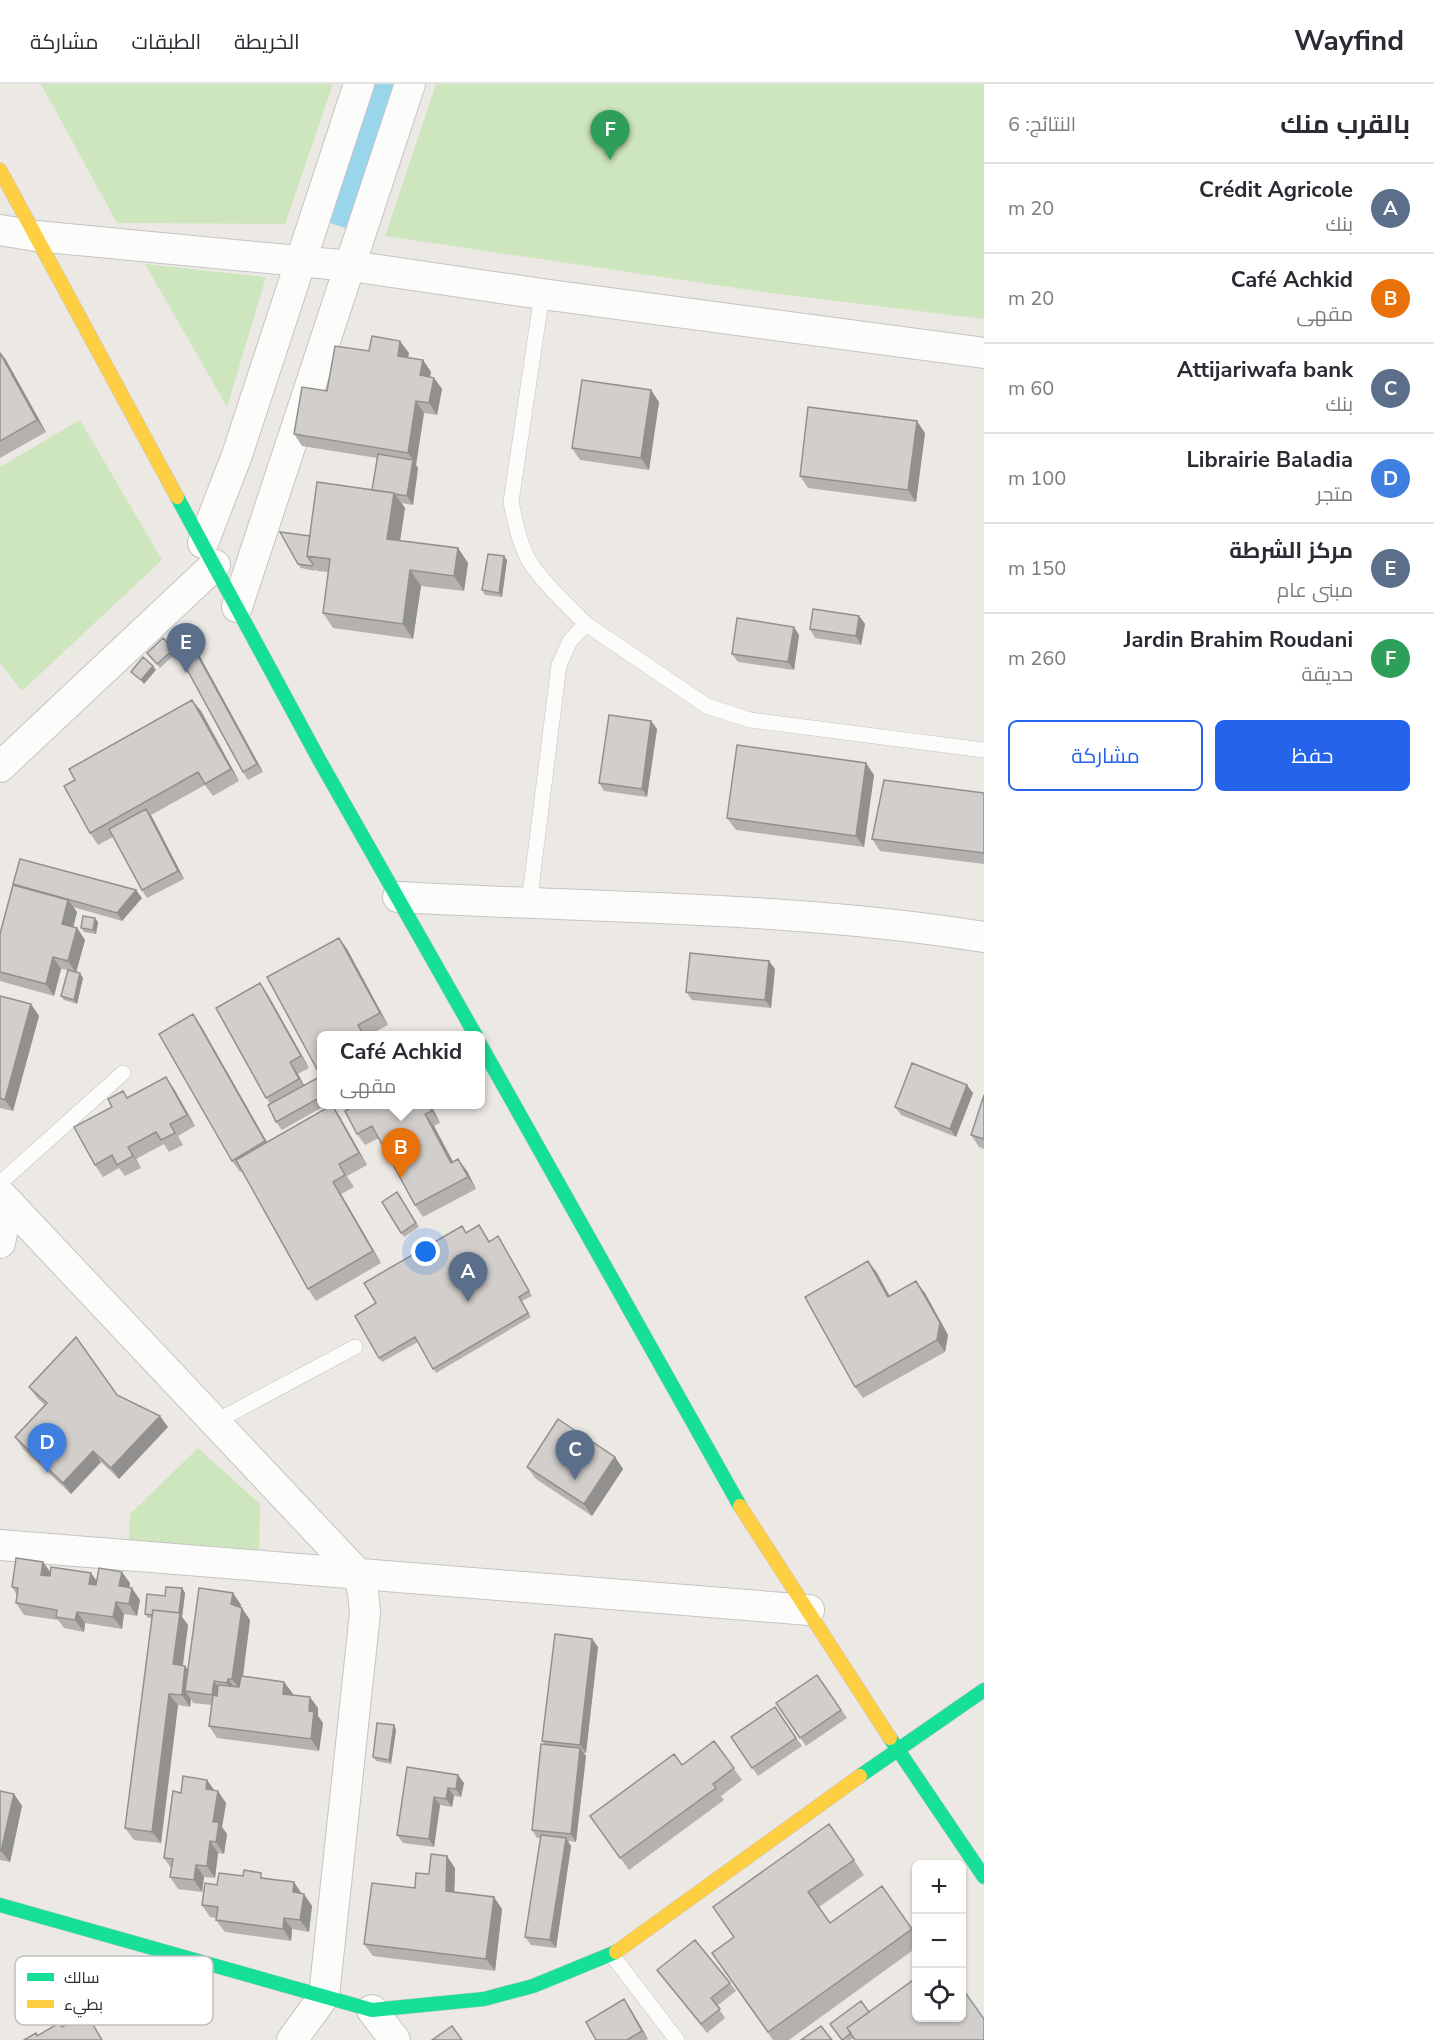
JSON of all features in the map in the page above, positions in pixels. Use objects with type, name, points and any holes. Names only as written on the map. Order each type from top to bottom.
[{"type":"main road","points":[[0,170],[321,763],[474,1031]]},
{"type":"main road","points":[[485,1053],[726,1484],[897,1749],[984,1877]]},
{"type":"main road","points":[[213,1965],[372,2010],[484,1999],[533,1986],[612,1955],[897,1749],[984,1690]]},
{"type":"main road","points":[[0,1905],[182,1956]]},
{"type":"street","points":[[4,756],[209,554],[237,455],[358,84]]},
{"type":"street","points":[[237,607],[410,84]]},
{"type":"street","points":[[0,230],[36,236],[351,266],[984,353]]},
{"type":"street","points":[[398,897],[529,904],[755,911],[917,926],[984,937]]},
{"type":"street","points":[[0,1243],[3,1193]]},
{"type":"street","points":[[3,1193],[358,1574],[363,1592],[365,1614],[324,1996],[292,2040]]},
{"type":"street","points":[[0,1545],[809,1610]]},
{"type":"street","points":[[372,2010],[395,2040]]},
{"type":"lane","points":[[542,294],[511,502],[517,532],[527,559],[586,624],[707,706],[728,714],[750,720],[984,750]]},
{"type":"lane","points":[[529,904],[559,665],[570,641],[586,624]]},
{"type":"lane","points":[[3,1193],[123,1073]]},
{"type":"lane","points":[[215,1422],[355,1347]]},
{"type":"lane","points":[[612,1955],[677,2040]]},
{"type":"green space","points":[[41,84],[333,84],[285,224],[117,223]]},
{"type":"green space","points":[[436,84],[984,84],[984,319],[771,293],[385,236]]},
{"type":"green space","points":[[145,264],[266,277],[227,407]]},
{"type":"green space","points":[[80,420],[162,560],[22,691],[0,663],[0,467]]},
{"type":"green space","points":[[198,1448],[260,1504],[259,1558],[129,1541],[130,1514]]},
{"type":"water","points":[[370,84],[397,84],[348,229],[324,221]]},
{"type":"building","points":[[372,336],[400,341],[398,356],[423,360],[420,375],[434,378],[429,403],[416,401],[408,453],[294,434],[302,387],[327,391],[335,346],[369,351]]},
{"type":"building","points":[[0,353],[37,420],[0,441]]},
{"type":"building","points":[[582,380],[651,390],[641,458],[572,448]]},
{"type":"building","points":[[808,407],[917,421],[908,490],[800,476]]},
{"type":"building","points":[[378,454],[413,460],[407,496],[372,490]]},
{"type":"building","points":[[317,482],[394,493],[387,539],[458,548],[454,576],[410,570],[403,624],[323,613],[330,559],[307,556]]},
{"type":"building","points":[[280,532],[310,536],[307,556],[312,566],[298,564]]},
{"type":"building","points":[[488,554],[504,556],[499,593],[482,590]]},
{"type":"building","points":[[813,609],[859,616],[856,636],[810,629]]},
{"type":"building","points":[[737,618],[794,627],[788,662],[732,654]]},
{"type":"building","points":[[186,634],[257,764],[243,772],[172,642]]},
{"type":"building","points":[[163,638],[174,649],[157,664],[147,653]]},
{"type":"building","points":[[143,657],[153,666],[141,680],[131,672]]},
{"type":"building","points":[[192,700],[231,769],[205,784],[198,772],[90,833],[64,786],[75,780],[69,769]]},
{"type":"building","points":[[609,715],[651,721],[642,789],[599,783]]},
{"type":"building","points":[[737,745],[866,763],[856,836],[727,818]]},
{"type":"building","points":[[884,780],[984,793],[984,853],[872,839]]},
{"type":"building","points":[[146,809],[178,871],[142,890],[109,829]]},
{"type":"building","points":[[20,859],[136,890],[117,913],[13,884]]},
{"type":"building","points":[[13,885],[68,900],[62,924],[77,928],[68,961],[53,957],[46,984],[0,972],[0,934]]},
{"type":"building","points":[[83,916],[95,918],[93,930],[81,928]]},
{"type":"building","points":[[339,938],[380,1013],[358,1025],[362,1031],[317,1031],[317,1069],[267,977]]},
{"type":"building","points":[[690,953],[769,961],[765,1000],[686,992]]},
{"type":"building","points":[[68,970],[80,973],[74,1000],[61,996]]},
{"type":"building","points":[[260,983],[301,1056],[290,1062],[299,1079],[266,1098],[216,1008]]},
{"type":"building","points":[[0,996],[31,1004],[5,1100],[0,1098]]},
{"type":"building","points":[[193,1014],[265,1141],[232,1161],[159,1034]]},
{"type":"building","points":[[912,1063],[967,1085],[950,1129],[895,1107]]},
{"type":"building","points":[[166,1077],[187,1115],[170,1124],[175,1133],[161,1140],[156,1132],[128,1147],[133,1156],[117,1165],[112,1155],[95,1165],[74,1127],[112,1107],[108,1099],[123,1091],[127,1098]]},
{"type":"building","points":[[317,1078],[317,1099],[276,1122],[268,1105]]},
{"type":"building","points":[[984,1095],[984,1139],[971,1135]]},
{"type":"building","points":[[325,1109],[334,1109],[359,1153],[339,1164],[345,1175],[333,1182],[373,1251],[308,1289],[236,1160]]},
{"type":"building","points":[[348,1109],[431,1109],[432,1111],[425,1114],[451,1163],[458,1159],[468,1177],[415,1205],[372,1126],[357,1134],[345,1111]]},
{"type":"building","points":[[397,1192],[416,1223],[401,1233],[382,1202]]},
{"type":"building","points":[[479,1225],[489,1242],[498,1236],[529,1291],[519,1297],[528,1313],[433,1369],[415,1337],[379,1358],[355,1316],[376,1303],[364,1283],[462,1226],[466,1233]]},
{"type":"building","points":[[868,1261],[888,1297],[916,1281],[940,1323],[937,1340],[855,1387],[805,1297]]},
{"type":"building","points":[[76,1337],[117,1395],[160,1416],[111,1468],[93,1451],[63,1483],[15,1437],[47,1403],[29,1387]]},
{"type":"building","points":[[558,1419],[615,1457],[584,1504],[527,1467]]},
{"type":"building","points":[[16,1558],[43,1562],[41,1575],[50,1576],[51,1567],[91,1573],[89,1584],[96,1585],[99,1568],[122,1572],[119,1586],[132,1588],[129,1604],[116,1602],[113,1617],[77,1612],[75,1620],[56,1617],[57,1610],[16,1603],[18,1588],[12,1587]]},
{"type":"building","points":[[166,1587],[182,1588],[179,1613],[153,1610],[152,1615],[145,1614],[147,1594],[165,1596]]},
{"type":"building","points":[[199,1588],[233,1593],[231,1604],[242,1608],[232,1679],[228,1679],[227,1683],[214,1681],[212,1695],[185,1691]]},
{"type":"building","points":[[153,1610],[180,1613],[173,1664],[185,1666],[182,1695],[169,1694],[152,1832],[125,1828]]},
{"type":"building","points":[[555,1634],[592,1639],[580,1745],[542,1741]]},
{"type":"building","points":[[817,1675],[841,1710],[800,1738],[776,1703]]},
{"type":"building","points":[[241,1676],[284,1682],[283,1694],[310,1697],[309,1711],[314,1712],[311,1739],[209,1726],[213,1695],[217,1696],[218,1685],[239,1687]]},
{"type":"building","points":[[775,1707],[796,1738],[752,1768],[731,1737]]},
{"type":"building","points":[[377,1723],[394,1725],[389,1760],[373,1757]]},
{"type":"building","points":[[714,1741],[734,1768],[713,1784],[716,1788],[620,1858],[590,1816],[674,1754],[682,1765]]},
{"type":"building","points":[[541,1744],[580,1748],[571,1834],[532,1830]]},
{"type":"building","points":[[407,1767],[458,1775],[456,1789],[448,1788],[446,1799],[434,1797],[429,1839],[397,1835]]},
{"type":"building","points":[[183,1776],[207,1780],[206,1789],[218,1791],[213,1822],[219,1822],[216,1842],[210,1841],[207,1866],[196,1865],[194,1880],[170,1877],[173,1859],[164,1858],[173,1791],[181,1793]]},
{"type":"building","points":[[0,1791],[14,1794],[1,1851],[0,1850]]},
{"type":"building","points":[[829,1824],[854,1860],[808,1892],[830,1923],[882,1886],[912,1929],[768,2032],[712,1953],[734,1937],[713,1907]]},
{"type":"building","points":[[541,1835],[566,1838],[550,1940],[525,1937]]},
{"type":"building","points":[[431,1854],[447,1856],[446,1891],[494,1897],[486,1959],[364,1944],[372,1883],[415,1888],[416,1873],[429,1874]]},
{"type":"building","points":[[244,1870],[261,1873],[261,1878],[294,1882],[293,1892],[304,1894],[300,1920],[284,1918],[283,1929],[216,1920],[218,1907],[202,1905],[205,1883],[217,1885],[219,1873],[243,1876]]},
{"type":"building","points":[[695,1940],[730,1983],[711,1998],[720,2009],[701,2024],[657,1970]]},
{"type":"building","points":[[912,1981],[912,2022],[966,2022],[966,1994],[984,2019],[984,2040],[855,2040],[847,2028]]},
{"type":"building","points":[[624,1999],[642,2031],[627,2040],[596,2040],[586,2022]]},
{"type":"building","points":[[861,2001],[869,2012],[847,2028],[851,2033],[842,2040],[830,2024]]},
{"type":"building","points":[[56,2025],[62,2027],[93,2025],[102,2040],[24,2040],[36,2033],[37,2036]]},
{"type":"building","points":[[452,2026],[462,2040],[432,2040]]},
{"type":"building","points":[[821,2026],[832,2040],[801,2040]]},
{"type":"traffic: fast","points":[[177,497],[321,763],[473,1031]]},
{"type":"traffic: fast","points":[[485,1053],[740,1506]]},
{"type":"traffic: fast","points":[[860,1776],[984,1690]]},
{"type":"traffic: fast","points":[[890,1738],[984,1877]]},
{"type":"traffic: fast","points":[[0,1905],[181,1956]]},
{"type":"traffic: fast","points":[[213,1965],[372,2010],[484,1999],[533,1986],[616,1952]]},
{"type":"traffic: slow","points":[[0,170],[177,497]]},
{"type":"traffic: slow","points":[[740,1506],[890,1738]]},
{"type":"traffic: slow","points":[[616,1952],[860,1776]]},
{"type":"place","name":"Jardin Brahim Roudani","points":[[610,160]]},
{"type":"place","name":"مركز الشرطة","points":[[186,673]]},
{"type":"place","name":"Café Achkid","points":[[401,1178]]},
{"type":"place","name":"Crédit Agricole","points":[[468,1302]]},
{"type":"place","name":"Librairie Baladia","points":[[47,1473]]},
{"type":"place","name":"Attijariwafa bank","points":[[575,1480]]}]
